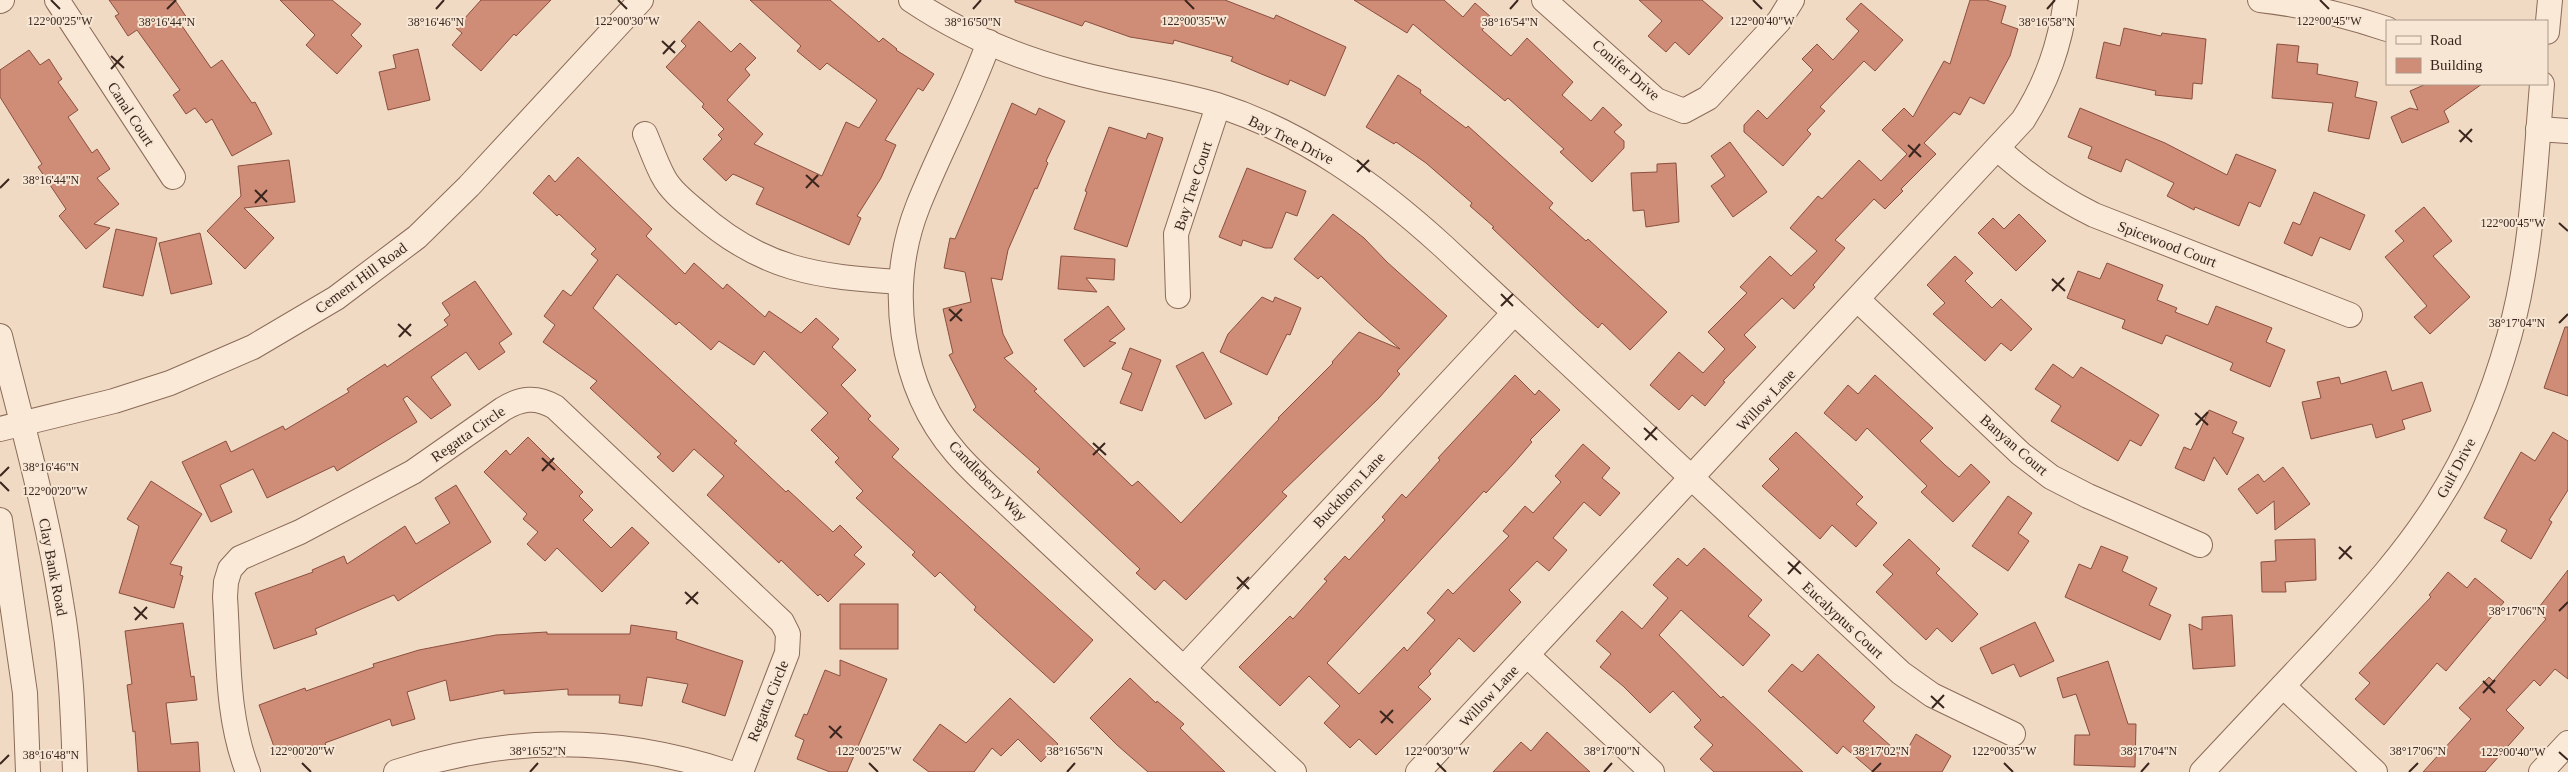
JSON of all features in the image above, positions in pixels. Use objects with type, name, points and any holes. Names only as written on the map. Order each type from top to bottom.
[{"type":"street","name":"Canal Court","points":[[57,0],[173,177]]},
{"type":"street","name":"Cement Hill Road","points":[[0,429],[114,401],[195,373],[253,347],[336,298],[416,237],[469,186],[641,0]]},
{"type":"street","name":"Bay Tree Drive","points":[[911,0],[960,29],[988,42],[1073,72],[1218,106],[1268,126],[1322,153],[1368,183],[1406,213],[1691,479]]},
{"type":"street","name":"Conifer Drive","points":[[1544,0],[1656,100],[1684,111],[1708,98],[1779,21],[1792,0]]},
{"type":"street","name":"Willow Lane","points":[[1418,772],[2023,120],[2039,94],[2053,62],[2062,28],[2066,0]]},
{"type":"street","points":[[2260,0],[2291,3],[2346,15],[2386,29]]},
{"type":"street","points":[[2548,21],[2550,0]]},
{"type":"street","name":"Candleberry Way","points":[[988,42],[978,73],[917,207],[906,243],[901,282],[901,320],[908,360],[927,410],[955,452],[994,491],[1294,772]]},
{"type":"street","name":"Gulf Drive","points":[[2202,772],[2377,584],[2412,540],[2439,500],[2469,445],[2491,393],[2510,335],[2524,270],[2542,85]]},
{"type":"street","name":"Bay Tree Court","points":[[1178,296],[1176,234],[1218,106]]},
{"type":"street","points":[[2538,130],[2568,131]]},
{"type":"street","points":[[645,134],[664,178],[682,199],[713,226],[742,247],[777,264],[819,275],[901,282]]},
{"type":"street","name":"Spicewood Court","points":[[1998,149],[2028,176],[2061,199],[2094,215],[2350,315]]},
{"type":"street","name":"Banyan Court","points":[[1858,300],[2021,454],[2051,477],[2088,496],[2200,545]]},
{"type":"street","name":"Buckthorn Lane","points":[[1184,668],[1514,313]]},
{"type":"street","name":"Clay Bank Road","points":[[0,336],[23,424],[62,602],[72,689],[75,772]]},
{"type":"street","name":"Regatta Circle","points":[[248,772],[237,738],[231,705],[225,597],[226,582],[230,569],[240,558],[252,551],[300,532],[413,472],[503,409],[516,402],[531,399],[544,401],[555,407],[782,622],[788,634],[787,653],[741,772]]},
{"type":"street","name":"Eucalyptus Court","points":[[1691,479],[1901,673],[1932,695],[2013,734]]},
{"type":"street","points":[[0,520],[25,693],[28,772]]},
{"type":"street","points":[[1527,655],[1652,772]]},
{"type":"street","points":[[2283,686],[2375,772]]},
{"type":"street","points":[[396,772],[477,750],[566,743],[612,746],[658,753],[727,772]]},
{"type":"street","points":[[2541,772],[2568,743]]},
{"type":"building","points":[[109,0],[175,0],[187,18],[180,23],[211,68],[222,60],[252,103],[255,102],[272,134],[232,156],[212,119],[206,123],[195,108],[186,114],[173,95],[180,90],[137,30],[128,36],[115,16],[119,14]]},
{"type":"building","points":[[280,0],[332,0],[361,24],[351,35],[362,46],[337,74],[306,45],[315,35]]},
{"type":"building","points":[[481,0],[551,0],[516,36],[514,34],[481,71],[452,45],[462,33],[456,28]]},
{"type":"building","points":[[750,0],[830,0],[879,42],[883,38],[896,50],[934,74],[923,91],[918,88],[885,140],[896,145],[881,178],[857,216],[861,218],[849,245],[756,204],[764,188],[733,174],[726,181],[703,159],[722,139],[718,135],[724,129],[702,107],[704,104],[666,67],[686,46],[681,41],[699,21],[731,52],[740,43],[756,58],[745,69],[750,75],[727,100],[763,134],[754,144],[822,176],[846,122],[859,128],[877,100],[827,63],[820,70],[797,51],[801,46]]},
{"type":"building","points":[[1015,0],[1225,0],[1274,19],[1276,15],[1346,47],[1325,96],[1290,80],[1288,85],[1259,73],[1231,61],[1233,57],[1174,40],[1173,44],[1130,37],[1085,21],[1082,26],[1015,2]]},
{"type":"building","points":[[1354,0],[1444,0],[1463,17],[1475,3],[1492,18],[1482,30],[1511,56],[1527,38],[1573,82],[1562,95],[1591,121],[1603,107],[1622,125],[1614,132],[1624,141],[1624,148],[1592,182],[1560,152],[1564,149],[1508,98],[1505,101],[1413,24],[1407,33]]},
{"type":"building","points":[[1639,0],[1702,0],[1723,18],[1689,55],[1675,42],[1666,52],[1648,36],[1662,21]]},
{"type":"building","points":[[1970,0],[1986,0],[2006,6],[2001,23],[2018,29],[2010,56],[1984,104],[1970,97],[1960,115],[1954,112],[1924,143],[1936,154],[1901,189],[1903,191],[1885,209],[1874,199],[1835,240],[1845,248],[1813,285],[1815,287],[1794,309],[1782,298],[1744,335],[1756,347],[1723,381],[1725,382],[1705,406],[1692,395],[1679,410],[1650,385],[1679,352],[1703,373],[1725,349],[1708,332],[1747,293],[1740,287],[1770,256],[1791,276],[1817,251],[1790,228],[1818,196],[1822,199],[1859,160],[1881,181],[1907,154],[1882,130],[1904,108],[1913,117],[1944,61],[1950,64]]},
{"type":"building","points":[[1861,3],[1903,40],[1875,71],[1864,61],[1820,107],[1825,111],[1807,130],[1811,134],[1783,166],[1744,132],[1744,125],[1758,110],[1767,119],[1813,70],[1802,59],[1817,44],[1833,60],[1859,31],[1846,19]]},
{"type":"building","points":[[2124,28],[2161,36],[2162,33],[2206,39],[2202,84],[2193,83],[2192,99],[2155,95],[2156,91],[2096,78],[2104,42],[2120,46]]},
{"type":"building","points":[[2277,44],[2299,46],[2297,62],[2318,64],[2317,74],[2358,82],[2355,97],[2377,102],[2369,139],[2328,131],[2333,103],[2272,98]]},
{"type":"building","points":[[418,49],[430,100],[388,110],[379,72],[396,68],[393,55]]},
{"type":"building","points":[[29,50],[40,65],[49,59],[62,79],[58,82],[78,110],[68,117],[92,153],[97,149],[110,169],[97,178],[119,204],[94,224],[110,228],[86,249],[59,216],[66,209],[38,167],[42,164],[0,97],[0,70]]},
{"type":"building","points":[[1398,75],[1421,90],[1420,93],[1466,128],[1468,126],[1553,203],[1549,208],[1586,241],[1588,239],[1667,312],[1630,350],[1602,323],[1598,328],[1577,309],[1492,228],[1494,227],[1470,206],[1472,203],[1426,163],[1396,142],[1394,144],[1366,127]]},
{"type":"building","points":[[2424,85],[2481,85],[2444,111],[2449,122],[2402,143],[2391,117],[2410,108],[2418,110],[2410,91]]},
{"type":"building","points":[[1012,103],[1036,115],[1039,108],[1065,121],[1046,161],[1048,163],[1037,189],[1035,188],[1008,250],[1002,280],[991,278],[1003,334],[1013,353],[1004,358],[1037,389],[1034,391],[1132,486],[1138,481],[1181,523],[1278,418],[1333,363],[1359,332],[1400,349],[1366,320],[1321,276],[1318,279],[1294,259],[1333,214],[1364,238],[1387,262],[1447,316],[1397,371],[1400,374],[1379,398],[1282,492],[1287,496],[1186,600],[1164,580],[1155,590],[1136,573],[1140,569],[1037,472],[1040,469],[973,410],[976,407],[949,355],[953,353],[943,309],[971,302],[965,272],[944,268],[950,238],[955,239]]},
{"type":"building","points":[[2080,108],[2165,143],[2227,175],[2236,154],[2276,170],[2260,207],[2249,202],[2239,226],[2195,207],[2194,210],[2167,196],[2174,183],[2126,159],[2121,172],[2088,158],[2092,147],[2068,137]]},
{"type":"building","points":[[1109,127],[1146,139],[1148,133],[1163,138],[1127,247],[1074,229],[1087,192],[1085,191]]},
{"type":"building","points":[[1730,142],[1767,192],[1733,217],[1711,186],[1725,176],[1711,156]]},
{"type":"building","points":[[578,157],[652,229],[646,236],[685,274],[694,263],[723,289],[727,284],[765,317],[769,311],[801,333],[816,318],[839,339],[832,347],[856,370],[841,385],[871,416],[868,419],[899,449],[892,457],[1093,640],[1054,683],[974,610],[976,607],[940,572],[935,577],[912,555],[915,552],[856,498],[863,491],[835,462],[839,458],[811,430],[828,413],[764,351],[754,365],[719,341],[711,350],[679,322],[676,325],[617,274],[593,308],[737,441],[734,443],[786,492],[788,490],[833,532],[840,525],[862,547],[854,555],[865,564],[828,602],[820,594],[818,596],[781,560],[779,563],[707,495],[724,476],[694,449],[673,472],[657,457],[661,454],[590,388],[597,381],[543,342],[555,325],[544,316],[563,290],[571,296],[598,260],[591,254],[596,249],[559,214],[557,216],[533,193],[549,175],[555,182]]},
{"type":"building","points":[[289,160],[295,202],[244,208],[274,238],[245,269],[207,231],[241,196],[238,166]]},
{"type":"building","points":[[1676,163],[1679,222],[1646,227],[1644,210],[1633,211],[1631,173],[1657,172],[1657,164]]},
{"type":"building","points":[[1247,168],[1306,191],[1297,216],[1286,212],[1272,248],[1265,248],[1243,240],[1241,246],[1219,237]]},
{"type":"building","points":[[2314,192],[2365,215],[2350,250],[2320,237],[2312,256],[2284,243],[2293,222],[2300,225]]},
{"type":"building","points":[[2424,207],[2452,241],[2433,256],[2470,297],[2430,334],[2414,317],[2427,306],[2385,257],[2404,241],[2395,231]]},
{"type":"building","points":[[2019,214],[2046,241],[2016,271],[1978,233],[1993,218],[2004,229]]},
{"type":"building","points":[[116,229],[157,238],[143,296],[103,287]]},
{"type":"building","points":[[200,233],[212,284],[171,294],[159,243]]},
{"type":"building","points":[[1061,256],[1115,259],[1114,280],[1086,278],[1097,292],[1058,289]]},
{"type":"building","points":[[1955,256],[1973,273],[1965,281],[1992,308],[2001,299],[2032,329],[2011,351],[2001,343],[1985,361],[1933,314],[1945,303],[1927,285]]},
{"type":"building","points":[[2107,263],[2163,285],[2157,300],[2177,308],[2175,312],[2208,325],[2216,306],[2272,328],[2266,342],[2285,350],[2270,387],[2230,370],[2233,363],[2166,335],[2162,344],[2122,328],[2125,320],[2067,298],[2078,271],[2100,279]]},
{"type":"building","points":[[475,281],[512,334],[499,343],[505,352],[479,370],[466,352],[431,377],[451,405],[431,419],[407,396],[403,399],[417,422],[337,471],[334,466],[267,498],[253,469],[220,485],[232,512],[211,522],[182,462],[226,441],[231,452],[283,426],[285,430],[349,392],[347,389],[385,364],[387,367],[448,325],[444,320],[450,315],[442,303]]},
{"type":"building","points":[[1262,297],[1273,302],[1275,297],[1301,308],[1290,335],[1287,334],[1267,375],[1220,352],[1228,334]]},
{"type":"building","points":[[1108,306],[1125,329],[1109,341],[1116,343],[1084,367],[1064,340]]},
{"type":"building","points":[[2565,327],[2568,327],[2568,396],[2544,388]]},
{"type":"building","points":[[1130,348],[1161,360],[1142,411],[1120,403],[1132,373],[1122,369]]},
{"type":"building","points":[[1203,352],[1232,404],[1205,419],[1176,366]]},
{"type":"building","points":[[2053,364],[2073,378],[2081,367],[2159,415],[2141,446],[2130,440],[2118,461],[2051,421],[2061,406],[2035,389]]},
{"type":"building","points":[[2386,371],[2392,391],[2422,382],[2431,411],[2402,420],[2405,429],[2376,438],[2372,424],[2311,439],[2302,402],[2321,398],[2317,382],[2339,377],[2341,384]]},
{"type":"building","points":[[1515,375],[1535,395],[1539,390],[1560,410],[1530,440],[1532,442],[1512,465],[1486,493],[1484,491],[1327,663],[1359,694],[1404,647],[1407,651],[1435,620],[1427,613],[1448,589],[1453,594],[1509,536],[1503,531],[1525,506],[1533,513],[1561,482],[1555,476],[1583,444],[1610,468],[1602,478],[1620,493],[1600,516],[1584,502],[1553,538],[1567,550],[1549,571],[1537,561],[1509,590],[1521,602],[1474,652],[1459,638],[1429,671],[1431,674],[1418,687],[1431,699],[1376,755],[1359,739],[1350,748],[1324,723],[1340,706],[1309,676],[1280,706],[1239,667],[1290,616],[1293,619],[1327,581],[1324,579],[1345,556],[1349,560],[1385,520],[1382,517],[1402,494],[1406,498],[1440,460],[1438,458]]},
{"type":"building","points":[[1875,375],[1933,428],[1920,441],[1945,465],[1959,477],[1971,464],[1990,482],[1953,522],[1921,492],[1927,486],[1867,428],[1856,441],[1824,413],[1848,385],[1858,394]]},
{"type":"building","points":[[2209,410],[2237,422],[2232,433],[2244,438],[2227,475],[2214,457],[2204,481],[2175,468],[2184,447],[2191,450]]},
{"type":"building","points":[[1796,432],[1863,497],[1856,504],[1877,523],[1856,547],[1832,525],[1820,539],[1762,486],[1779,469],[1769,459]]},
{"type":"building","points":[[2553,432],[2568,441],[2568,490],[2549,520],[2552,522],[2531,559],[2501,541],[2507,530],[2484,518],[2521,452],[2535,461]]},
{"type":"building","points":[[528,437],[583,492],[579,496],[593,510],[583,520],[611,548],[632,527],[649,543],[602,592],[557,548],[545,561],[527,544],[538,532],[523,519],[527,514],[484,472],[506,450],[510,455]]},
{"type":"building","points":[[2283,467],[2310,504],[2275,530],[2274,501],[2257,514],[2238,489],[2258,474],[2264,482]]},
{"type":"building","points":[[151,481],[202,514],[170,564],[182,567],[180,575],[183,576],[174,608],[119,593],[139,526],[127,519]]},
{"type":"building","points":[[456,485],[491,542],[398,601],[394,595],[315,629],[317,634],[274,649],[255,593],[313,572],[312,570],[344,556],[347,564],[405,526],[416,544],[450,523],[435,498]]},
{"type":"building","points":[[2008,496],[2032,513],[2018,533],[2029,541],[2008,571],[1972,546]]},
{"type":"building","points":[[1909,539],[1940,569],[1936,573],[1978,614],[1952,642],[1937,628],[1926,640],[1876,592],[1893,574],[1883,565]]},
{"type":"building","points":[[2315,539],[2316,580],[2285,582],[2286,592],[2262,592],[2261,562],[2276,561],[2275,540]]},
{"type":"building","points":[[2101,546],[2128,557],[2122,571],[2157,588],[2149,605],[2171,615],[2160,640],[2065,597],[2079,564],[2091,569]]},
{"type":"building","points":[[1704,548],[1762,600],[1748,616],[1770,635],[1743,666],[1681,610],[1659,635],[1721,698],[1723,696],[1803,772],[1714,772],[1700,759],[1713,745],[1694,727],[1701,720],[1673,691],[1650,713],[1623,686],[1600,667],[1611,654],[1596,641],[1622,611],[1642,629],[1668,598],[1653,585],[1678,558],[1687,566]]},
{"type":"building","points":[[2568,570],[2568,679],[2555,669],[2540,686],[2534,680],[2506,710],[2524,728],[2485,772],[2423,772],[2471,719],[2459,708],[2489,677],[2493,681],[2546,619],[2536,611]]},
{"type":"building","points":[[2448,572],[2467,588],[2475,578],[2504,602],[2446,671],[2437,663],[2384,725],[2355,699],[2370,683],[2359,673],[2431,597],[2429,595]]},
{"type":"building","points":[[840,604],[898,604],[898,649],[840,649]]},
{"type":"building","points":[[2232,615],[2235,666],[2193,669],[2189,624],[2202,630],[2202,617]]},
{"type":"building","points":[[2035,622],[2054,661],[2020,677],[2014,664],[1992,674],[1980,648]]},
{"type":"building","points":[[183,623],[191,677],[194,676],[197,700],[166,703],[171,744],[198,742],[200,772],[138,772],[135,731],[133,732],[127,685],[132,684],[125,631]]},
{"type":"building","points":[[631,625],[677,632],[676,639],[743,661],[725,716],[682,702],[688,684],[647,677],[642,706],[619,703],[620,695],[568,695],[568,689],[504,694],[504,690],[450,701],[446,680],[407,692],[415,719],[392,726],[390,719],[325,743],[326,746],[295,757],[292,749],[277,755],[259,705],[305,688],[306,691],[374,667],[373,664],[419,650],[496,635],[547,632],[547,634],[630,634]]},
{"type":"building","points":[[1818,654],[1875,707],[1863,721],[1903,757],[1916,734],[1951,756],[1942,772],[1873,772],[1843,746],[1837,754],[1768,691],[1792,664],[1802,672]]},
{"type":"building","points":[[840,660],[887,679],[847,772],[830,772],[797,759],[804,740],[795,736],[804,714],[807,715],[825,670],[840,676]]},
{"type":"building","points":[[2108,661],[2128,724],[2136,724],[2135,767],[2074,765],[2075,735],[2090,735],[2076,694],[2063,698],[2057,678]]},
{"type":"building","points":[[1130,678],[1156,703],[1157,701],[1184,724],[1180,728],[1225,772],[1148,772],[1117,745],[1090,718]]},
{"type":"building","points":[[1010,698],[1058,744],[1041,762],[1018,739],[1001,756],[992,748],[974,772],[929,772],[913,760],[940,724],[966,743]]},
{"type":"building","points":[[1547,732],[1590,772],[1493,772],[1521,742],[1531,751]]}]
